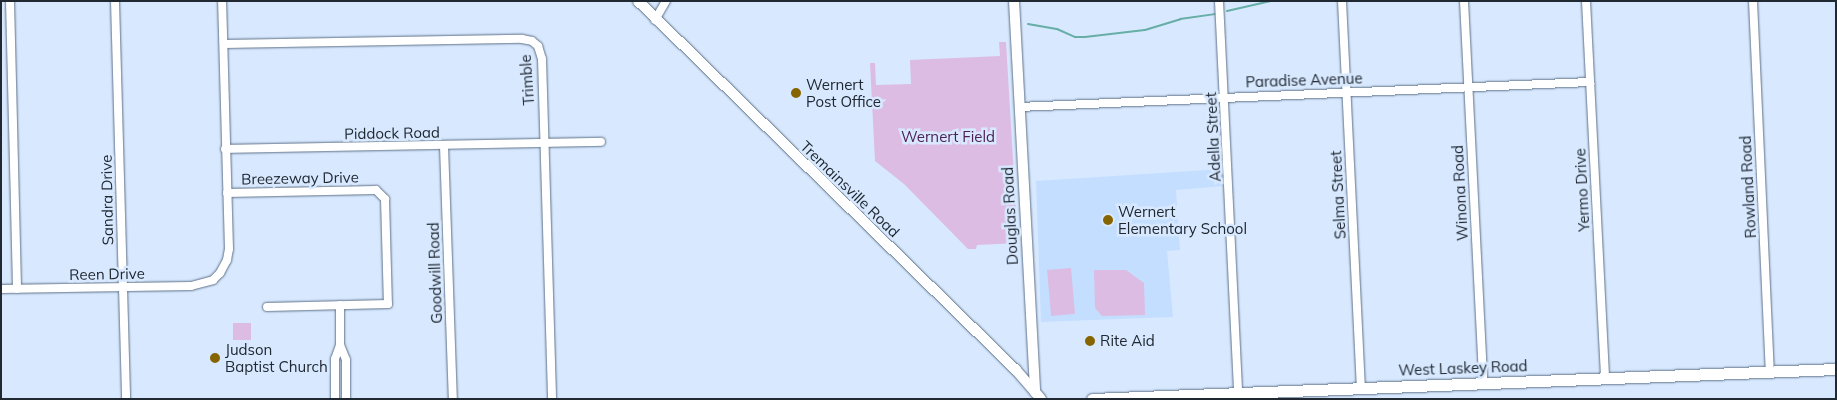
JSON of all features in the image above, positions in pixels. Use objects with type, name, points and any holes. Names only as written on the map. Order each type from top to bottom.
[{"type":"main road","name":"West Laskey Road","points":[[1092,399],[1836,369]]},
{"type":"street","points":[[10,1],[17,289]]},
{"type":"street","name":"Sandra Drive","points":[[115,1],[126,399]]},
{"type":"street","points":[[222,1],[226,149]]},
{"type":"street","name":"Tremainsville Road","points":[[638,1],[655,20],[1037,396]]},
{"type":"street","points":[[655,20],[666,1]]},
{"type":"street","name":"Douglas Road","points":[[1014,1],[1037,396]]},
{"type":"street","name":"Adella Street","points":[[1220,1],[1238,392]]},
{"type":"street","name":"Selma Street","points":[[1342,1],[1361,387]]},
{"type":"street","name":"Winona Road","points":[[1464,1],[1483,382]]},
{"type":"street","name":"Yermo Drive","points":[[1586,1],[1605,378]]},
{"type":"street","name":"Rowland Road","points":[[1753,1],[1770,371]]},
{"type":"street","name":"Trimble","points":[[224,44],[532,41],[538,46],[542,59],[552,399]]},
{"type":"street","name":"Paradise Avenue","points":[[1019,107],[1590,82]]},
{"type":"street","name":"Piddock Road","points":[[226,149],[601,142]]},
{"type":"street","name":"Goodwill Road","points":[[444,146],[453,399]]},
{"type":"street","name":"Breezeway Drive","points":[[213,280],[224,268],[228,255],[226,149]]},
{"type":"street","name":"Breezeway Drive","points":[[226,193],[376,190],[385,199],[388,304],[267,307]]},
{"type":"street","name":"Reen Drive","points":[[1,289],[191,286],[213,280]]},
{"type":"street","points":[[335,399],[335,359],[340,345],[340,305]]},
{"type":"street","points":[[340,345],[346,360],[346,399]]},
{"type":"shaded area","name":"Wernert Elementary School","points":[[1223,169],[1225,186],[1176,190],[1180,250],[1167,251],[1173,317],[1041,322],[1036,181]]},
{"type":"green space","name":"Wernert Field","points":[[999,42],[1006,42],[1018,243],[977,245],[976,249],[968,249],[904,184],[875,161],[870,63],[875,63],[876,85],[911,84],[910,60],[1000,56]]},
{"type":"green space","points":[[1071,268],[1075,314],[1051,316],[1047,270]]},
{"type":"green space","points":[[1094,270],[1126,270],[1144,283],[1145,315],[1102,316],[1095,308]]},
{"type":"green space","points":[[233,323],[251,323],[251,340],[233,340]]},
{"type":"waterway","points":[[1227,11],[1271,1]]},
{"type":"waterway","points":[[1028,24],[1057,29],[1075,37],[1085,37],[1145,30],[1180,19],[1215,14]]},
{"type":"place","name":"Wernert Post Office","points":[[796,93]]},
{"type":"place","name":"Wernert Elementary School","points":[[1108,220]]},
{"type":"place","name":"Rite Aid","points":[[1090,341]]},
{"type":"place","name":"Judson Baptist Church","points":[[215,358]]}]
